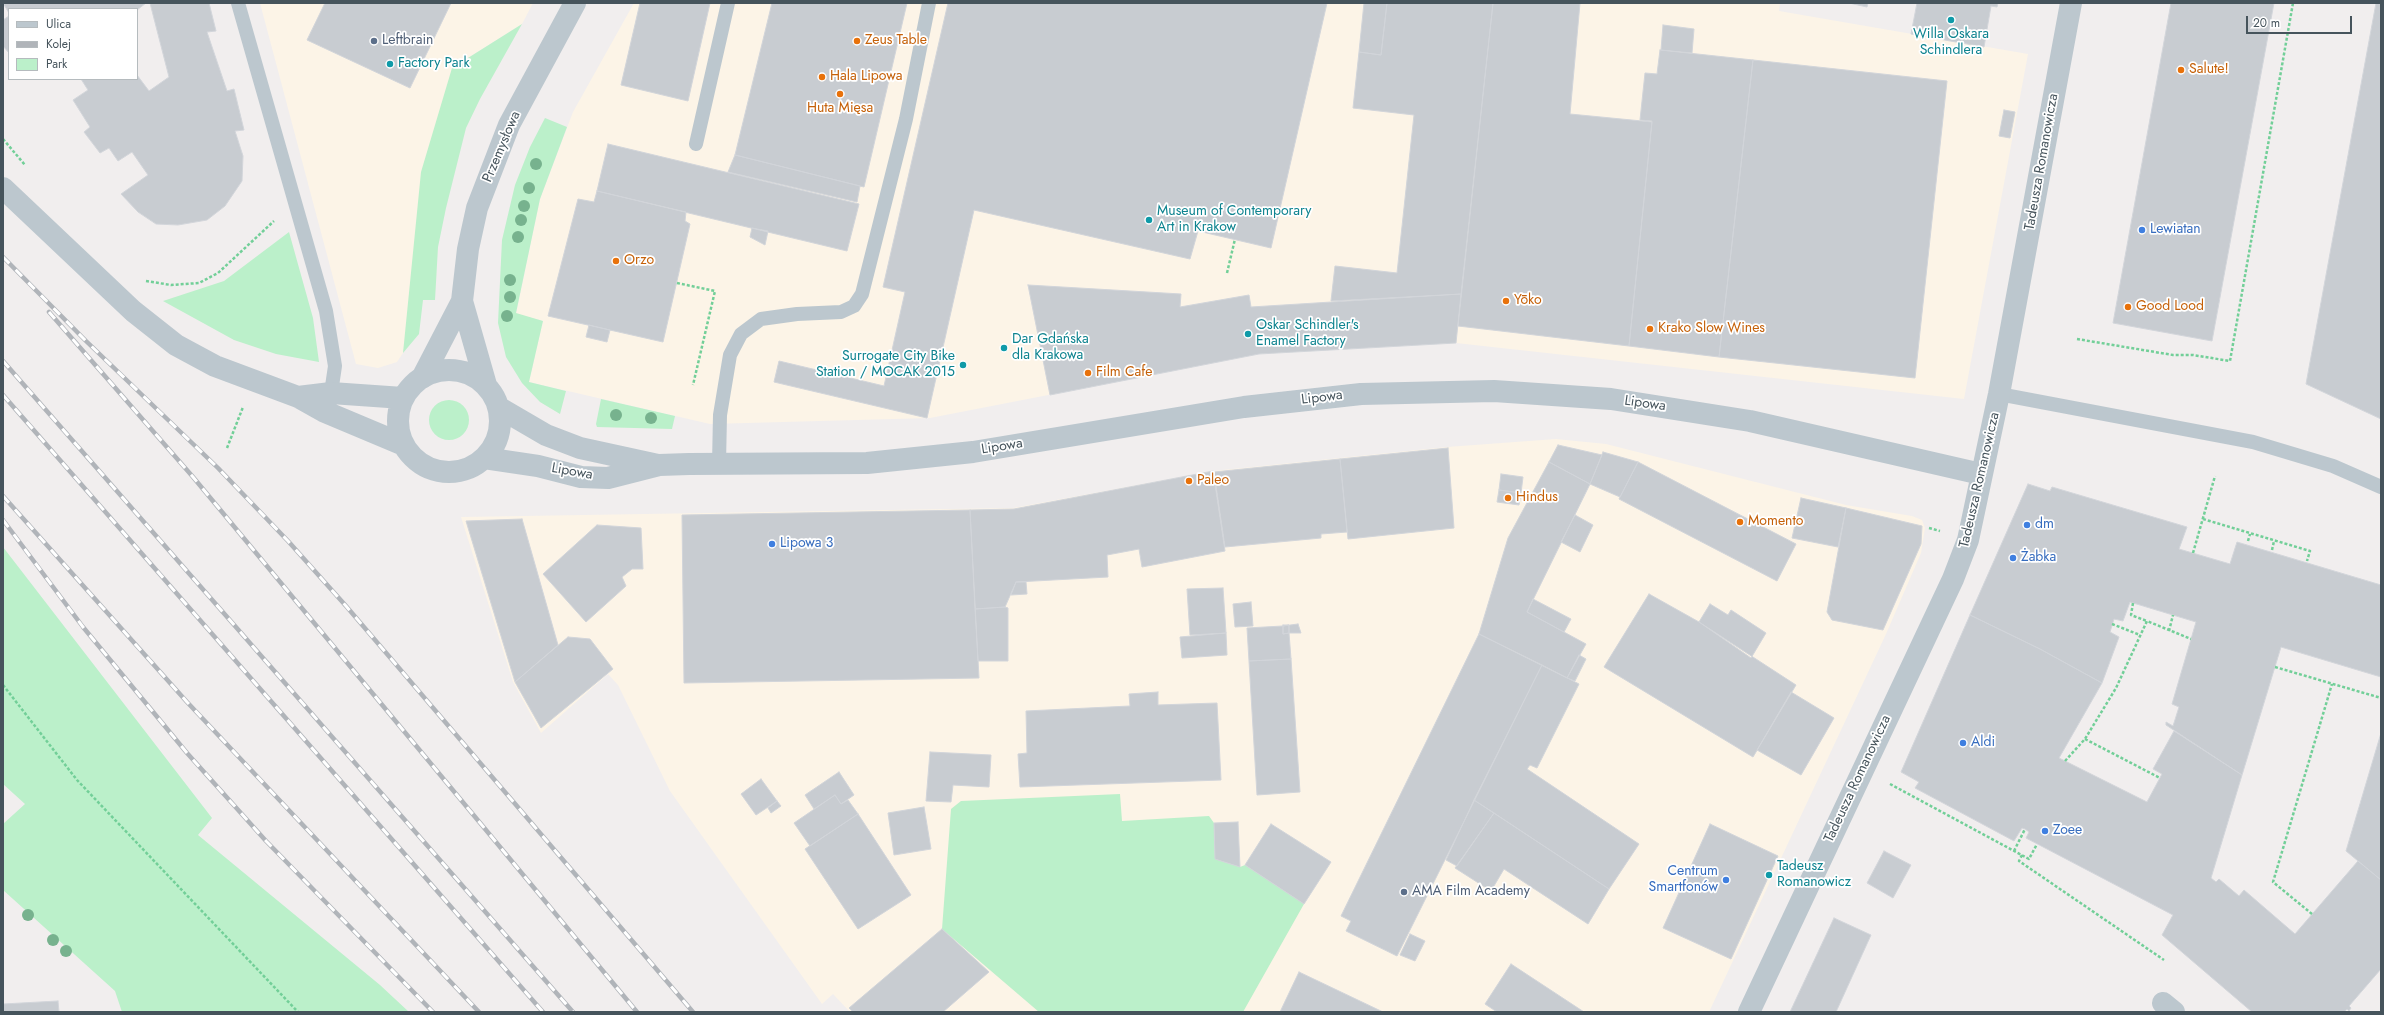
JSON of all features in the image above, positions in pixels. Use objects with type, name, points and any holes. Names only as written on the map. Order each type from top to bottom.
[{"type":"street","name":"Przemysłowa","points":[[422,378],[462,301],[468,249],[477,208],[509,125],[575,3]]},
{"type":"street","name":"Tadeusza Romanowicza","points":[[1748,1012],[1953,579],[1968,540],[1999,394],[2071,3]]},
{"type":"street","points":[[3,188],[133,311],[176,345],[237,376],[298,397],[323,411],[404,445],[420,462],[441,471],[456,471],[471,467],[484,458],[493,448],[499,435],[500,421],[498,406],[486,385],[472,375],[455,370],[438,371],[422,378],[411,386],[403,398],[398,422],[404,445]]},
{"type":"street","name":"Przemysłowa","points":[[462,301],[486,385]]},
{"type":"street","name":"Lipowa","points":[[498,406],[546,435],[580,448],[659,465],[867,463],[973,452],[1244,407],[1361,394],[1494,391],[1551,393],[1611,399],[1750,421],[1981,474]]},
{"type":"street","points":[[298,397],[331,393],[403,398]]},
{"type":"street","name":"Lipowa","points":[[484,458],[538,466],[581,476],[608,478],[659,465]]},
{"type":"lane","points":[[238,3],[326,311],[335,366],[331,393]]},
{"type":"lane","points":[[696,144],[728,3]]},
{"type":"lane","points":[[719,464],[720,415],[730,355],[741,334],[761,320],[797,314],[841,312],[854,306],[862,294],[906,119],[930,3]]},
{"type":"lane","points":[[1999,394],[2253,442],[2332,466],[2381,487]]},
{"type":"path","points":[[2077,340],[2174,355],[2193,355],[2230,361],[2293,3]]},
{"type":"path","points":[[3,139],[28,169]]},
{"type":"path","points":[[138,280],[171,285],[199,283],[218,273],[294,202]]},
{"type":"path","points":[[1227,273],[1235,239]]},
{"type":"path","points":[[677,283],[714,291],[693,385]]},
{"type":"path","points":[[227,448],[243,406]]},
{"type":"path","points":[[2193,553],[2215,476]]},
{"type":"path","points":[[2203,520],[2310,551],[2307,561]]},
{"type":"path","points":[[2248,541],[2250,534]]},
{"type":"path","points":[[2272,550],[2274,541]]},
{"type":"path","points":[[2133,603],[2131,615],[2191,639]]},
{"type":"path","points":[[2169,631],[2174,615]]},
{"type":"path","points":[[2065,761],[2085,739],[2116,688],[2147,621]]},
{"type":"path","points":[[2112,624],[2140,635]]},
{"type":"path","points":[[2275,667],[2381,698]]},
{"type":"path","points":[[2312,914],[2273,882],[2332,684]]},
{"type":"path","points":[[3,685],[78,780],[298,1012]]},
{"type":"path","points":[[2085,739],[2160,778]]},
{"type":"path","points":[[1889,784],[2029,859],[2037,844]]},
{"type":"path","points":[[2014,851],[2025,829]]},
{"type":"path","points":[[2022,855],[2018,861],[2164,960]]},
{"type":"shaded area","points":[[260,3],[533,3],[522,24],[452,68],[403,353],[397,362],[378,368],[356,364]]},
{"type":"shaded area","points":[[634,3],[1780,3],[1779,11],[2028,54],[1964,399],[1456,343],[1259,354],[930,418],[710,424],[529,382],[543,321],[516,314],[540,199],[573,112]]},
{"type":"shaded area","points":[[1556,439],[1606,444],[1846,505],[1912,516],[1922,520],[1925,528],[1921,553],[1886,634],[1709,1012],[850,1012],[833,994],[822,1004],[670,791],[618,685],[608,674],[541,733],[513,682],[461,517],[1013,508],[1213,471],[1447,447]]},
{"type":"green space","points":[[522,24],[480,99],[466,128],[438,247],[435,300],[423,300],[419,334],[403,353],[421,172],[452,68]]},
{"type":"green space","points":[[545,118],[567,127],[540,199],[516,313],[543,321],[529,382],[566,391],[560,414],[540,402],[522,383],[506,357],[498,323],[502,240],[515,185],[530,147]]},
{"type":"green space","points":[[289,232],[313,318],[319,362],[276,354],[234,340],[163,301],[224,281]]},
{"type":"green space","points":[[601,399],[675,416],[672,429],[597,427],[596,424]]},
{"type":"green space","points":[[453,400],[460,403],[466,409],[469,420],[468,428],[460,437],[453,440],[445,440],[438,437],[430,428],[429,416],[432,409],[441,401]]},
{"type":"green space","points":[[3,547],[212,818],[198,835],[380,985],[409,1012],[122,1012],[115,991],[3,890],[3,824],[25,804],[3,784]]},
{"type":"green space","points":[[1120,794],[1122,821],[1209,816],[1214,823],[1215,859],[1240,867],[1245,865],[1304,904],[1243,1012],[1039,1012],[942,929],[951,809],[961,801]]},
{"type":"building","points":[[3,3],[146,3],[138,9],[138,8],[8,8],[8,11]]},
{"type":"building","points":[[150,3],[209,3],[216,31],[207,32],[227,91],[234,89],[244,130],[235,131],[243,156],[242,181],[225,206],[207,220],[178,225],[156,224],[138,212],[121,194],[148,175],[132,152],[118,161],[109,148],[100,153],[84,132],[90,127],[73,100],[88,90],[82,80],[138,80],[138,76],[149,91],[169,77]]},
{"type":"building","name":"Factory Park","points":[[325,3],[451,3],[410,88],[307,40]]},
{"type":"building","points":[[640,3],[710,3],[688,101],[621,85]]},
{"type":"building","name":"Hala Lipowa","points":[[772,3],[907,3],[864,187],[735,155]]},
{"type":"building","name":"Museum of Contemporary Art in Krakow","points":[[948,3],[1327,3],[1271,248],[1198,231],[1190,259],[974,210],[927,418],[774,382],[779,361],[884,386],[905,292],[883,287]]},
{"type":"building","points":[[1364,3],[1387,3],[1381,55],[1359,52]]},
{"type":"building","points":[[1387,3],[1493,3],[1461,294],[1331,301],[1335,266],[1397,273],[1414,115],[1353,108],[1359,52],[1381,55]]},
{"type":"building","points":[[1493,3],[1580,3],[1570,114],[1652,122],[1629,346],[1458,326]]},
{"type":"building","points":[[1849,3],[1868,3],[1867,7]]},
{"type":"building","name":"Willa Oskara Schindlera","points":[[1917,3],[1998,3],[1997,7],[1991,6],[1984,47],[1911,34]]},
{"type":"building","points":[[2171,3],[2274,3],[2212,341],[2113,323]]},
{"type":"building","points":[[2376,3],[2381,3],[2381,419],[2306,384]]},
{"type":"building","points":[[8,17],[8,52],[3,46],[3,20]]},
{"type":"building","points":[[1663,25],[1694,29],[1692,53],[1661,50]]},
{"type":"building","points":[[1660,50],[1753,60],[1719,357],[1629,346],[1652,121],[1640,120],[1645,73],[1657,74]]},
{"type":"building","points":[[1753,60],[1947,81],[1915,378],[1719,357]]},
{"type":"building","points":[[2004,110],[2015,112],[2010,138],[1999,136]]},
{"type":"building","points":[[608,144],[859,204],[847,251],[597,191]]},
{"type":"building","points":[[735,155],[860,186],[857,202],[728,172]]},
{"type":"building","points":[[597,191],[686,212],[685,221],[690,224],[663,342],[548,316],[578,199],[594,202]]},
{"type":"building","points":[[752,228],[768,231],[765,245],[750,237]]},
{"type":"building","name":"Oskar Schindler's Enamel Factory","points":[[1028,285],[1181,294],[1180,307],[1249,295],[1251,307],[1461,294],[1456,343],[1259,354],[1050,395]]},
{"type":"building","points":[[589,325],[610,330],[607,342],[586,337]]},
{"type":"building","points":[[1558,445],[1602,455],[1590,484],[1549,462]]},
{"type":"building","points":[[1448,448],[1454,528],[1348,539],[1340,459]]},
{"type":"building","points":[[1603,452],[1638,462],[1620,497],[1590,484]]},
{"type":"building","points":[[1340,459],[1347,532],[1321,534],[1321,538],[1225,547],[1214,472]]},
{"type":"building","points":[[1549,462],[1590,484],[1527,612],[1586,644],[1567,678],[1479,634],[1508,538]]},
{"type":"building","points":[[1638,462],[1796,544],[1777,581],[1619,499]]},
{"type":"building","points":[[1213,471],[1225,551],[1142,567],[1139,549],[1107,555],[1108,577],[1016,582],[1005,607],[975,609],[970,510],[1014,509]]},
{"type":"building","points":[[1501,474],[1523,477],[1521,493],[1499,490]]},
{"type":"building","points":[[2028,484],[2050,491],[2052,487],[2187,527],[2179,549],[2230,564],[2237,542],[2381,585],[2381,677],[2281,647],[2242,775],[2166,725],[2166,722],[2173,726],[2179,707],[2172,704],[2196,622],[2130,602],[2123,621],[2114,619],[2110,632],[2119,637],[2102,683],[2040,649],[1970,615]]},
{"type":"building","points":[[1499,490],[1521,493],[1519,505],[1497,502]]},
{"type":"building","points":[[1801,498],[1846,508],[1838,547],[1792,538]]},
{"type":"building","points":[[1846,508],[1922,526],[1921,544],[1883,630],[1832,620],[1827,612]]},
{"type":"building","points":[[970,510],[979,678],[684,683],[682,515]]},
{"type":"building","points":[[1575,515],[1593,525],[1580,552],[1561,542]]},
{"type":"building","points":[[522,519],[558,645],[515,682],[466,521]]},
{"type":"building","points":[[597,525],[641,528],[643,569],[632,569],[622,577],[626,586],[586,622],[543,574]]},
{"type":"building","points":[[1016,582],[1026,582],[1027,594],[1011,595]]},
{"type":"building","points":[[1223,588],[1226,633],[1190,635],[1187,589]]},
{"type":"building","points":[[1649,594],[1699,622],[1796,685],[1753,757],[1604,667]]},
{"type":"building","points":[[1533,599],[1571,619],[1564,632],[1527,612]]},
{"type":"building","points":[[1251,602],[1253,626],[1235,627],[1233,604]]},
{"type":"building","points":[[1710,604],[1728,615],[1731,610],[1766,633],[1751,658],[1699,622]]},
{"type":"building","points":[[1008,608],[1008,661],[978,661],[975,609]]},
{"type":"building","points":[[1970,615],[2040,649],[2102,683],[2059,758],[2147,802],[2162,774],[2153,769],[2174,731],[2242,775],[2211,878],[2216,882],[2219,879],[2239,896],[2244,890],[2295,934],[2358,861],[2381,880],[2381,969],[2349,1006],[2351,1008],[2349,1011],[2347,1009],[2344,1012],[2252,1012],[2162,935],[2173,915],[2026,838],[2029,832],[2025,829],[2022,828],[2014,841],[1915,788],[1919,782],[1901,772]]},
{"type":"building","points":[[1298,624],[1301,633],[1289,633],[1289,625]]},
{"type":"building","points":[[1283,625],[1289,625],[1289,633],[1283,634]]},
{"type":"building","points":[[1283,626],[1283,634],[1289,633],[1291,659],[1249,661],[1247,628]]},
{"type":"building","points":[[1226,633],[1227,655],[1182,658],[1180,637]]},
{"type":"building","points":[[1479,634],[1542,665],[1397,956],[1346,931],[1351,921],[1341,916]]},
{"type":"building","points":[[568,637],[590,639],[613,669],[541,728],[515,682]]},
{"type":"building","points":[[1579,655],[1586,659],[1575,681],[1567,678]]},
{"type":"building","points":[[1291,659],[1300,792],[1257,795],[1249,661]]},
{"type":"building","points":[[1542,665],[1579,684],[1537,768],[1530,765],[1527,769],[1639,844],[1609,889],[1474,800]]},
{"type":"building","points":[[1158,692],[1158,705],[1217,703],[1221,780],[1020,787],[1018,754],[1027,753],[1026,711],[1130,706],[1129,694]]},
{"type":"building","points":[[1791,692],[1834,718],[1801,775],[1757,750]]},
{"type":"building","points":[[2381,733],[2381,880],[2346,851]]},
{"type":"building","points":[[930,752],[991,755],[989,787],[953,785],[951,802],[926,801]]},
{"type":"building","points":[[839,772],[854,795],[841,804],[835,795],[814,809],[805,795]]},
{"type":"building","points":[[761,779],[777,801],[756,815],[741,794]]},
{"type":"building","points":[[835,795],[841,804],[848,800],[858,814],[810,846],[794,823]]},
{"type":"building","points":[[1474,800],[1494,813],[1457,866],[1446,860]]},
{"type":"building","points":[[777,801],[781,806],[771,813],[768,808]]},
{"type":"building","points":[[924,807],[931,849],[894,855],[888,813]]},
{"type":"building","points":[[1494,813],[1609,889],[1588,924],[1504,869],[1491,891],[1455,868]]},
{"type":"building","points":[[858,814],[911,895],[858,929],[805,849]]},
{"type":"building","points":[[1238,822],[1240,867],[1215,859],[1214,823]]},
{"type":"building","points":[[1271,824],[1331,862],[1304,904],[1245,865]]},
{"type":"building","points":[[1710,824],[1778,856],[1731,959],[1663,928]]},
{"type":"building","points":[[1884,851],[1911,865],[1893,898],[1867,883]]},
{"type":"building","points":[[1834,918],[1871,935],[1836,1012],[1790,1012]]},
{"type":"building","points":[[942,929],[989,972],[943,1012],[853,1012],[849,1008]]},
{"type":"building","points":[[1410,934],[1425,941],[1415,961],[1400,955]]},
{"type":"building","points":[[1511,964],[1584,1012],[1497,1012],[1485,1004]]},
{"type":"building","points":[[1299,972],[1383,1012],[1280,1012]]},
{"type":"building","points":[[58,1001],[59,1012],[3,1012],[3,1004]]},
{"type":"railway","points":[[3,257],[86,341],[218,468],[288,541],[346,606],[693,1012]]},
{"type":"railway","points":[[49,312],[193,477],[637,1012]]},
{"type":"railway","points":[[3,361],[573,1012]]},
{"type":"railway","points":[[3,395],[543,1012]]},
{"type":"railway","points":[[3,496],[187,702],[479,1012]]},
{"type":"railway","points":[[3,520],[83,627],[187,753],[266,841],[433,1012]]},
{"type":"place","name":"Willa Oskara Schindlera","points":[[1951,20]]},
{"type":"place","name":"Leftbrain","points":[[374,41]]},
{"type":"place","name":"Zeus Table","points":[[857,41]]},
{"type":"place","name":"Factory Park","points":[[390,64]]},
{"type":"place","name":"Salute!","points":[[2181,70]]},
{"type":"place","name":"Hala Lipowa","points":[[822,77]]},
{"type":"place","name":"Huta Mięsa","points":[[840,94]]},
{"type":"place","name":"Museum of Contemporary Art in Krakow","points":[[1149,220]]},
{"type":"place","name":"Lewiatan","points":[[2142,230]]},
{"type":"place","name":"Orzo","points":[[616,261]]},
{"type":"place","name":"Yōko","points":[[1506,301]]},
{"type":"place","name":"Good Lood","points":[[2128,307]]},
{"type":"place","name":"Krako Slow Wines","points":[[1650,329]]},
{"type":"place","name":"Oskar Schindler's Enamel Factory","points":[[1248,334]]},
{"type":"place","name":"Dar Gdańska dla Krakowa","points":[[1004,348]]},
{"type":"place","name":"Surrogate City Bike Station / MOCAK 2015","points":[[963,365]]},
{"type":"place","name":"Film Cafe","points":[[1088,373]]},
{"type":"place","name":"Paleo","points":[[1189,481]]},
{"type":"place","name":"Hindus","points":[[1508,498]]},
{"type":"place","name":"Momento","points":[[1740,522]]},
{"type":"place","name":"dm","points":[[2027,525]]},
{"type":"place","name":"Lipowa 3","points":[[772,544]]},
{"type":"place","name":"Żabka","points":[[2013,558]]},
{"type":"place","name":"Aldi","points":[[1963,743]]},
{"type":"place","name":"Zoee","points":[[2045,831]]},
{"type":"place","name":"Tadeusz Romanowicz","points":[[1769,875]]},
{"type":"place","name":"Centrum Smartfonów","points":[[1726,880]]},
{"type":"place","name":"AMA Film Academy","points":[[1404,892]]}]
